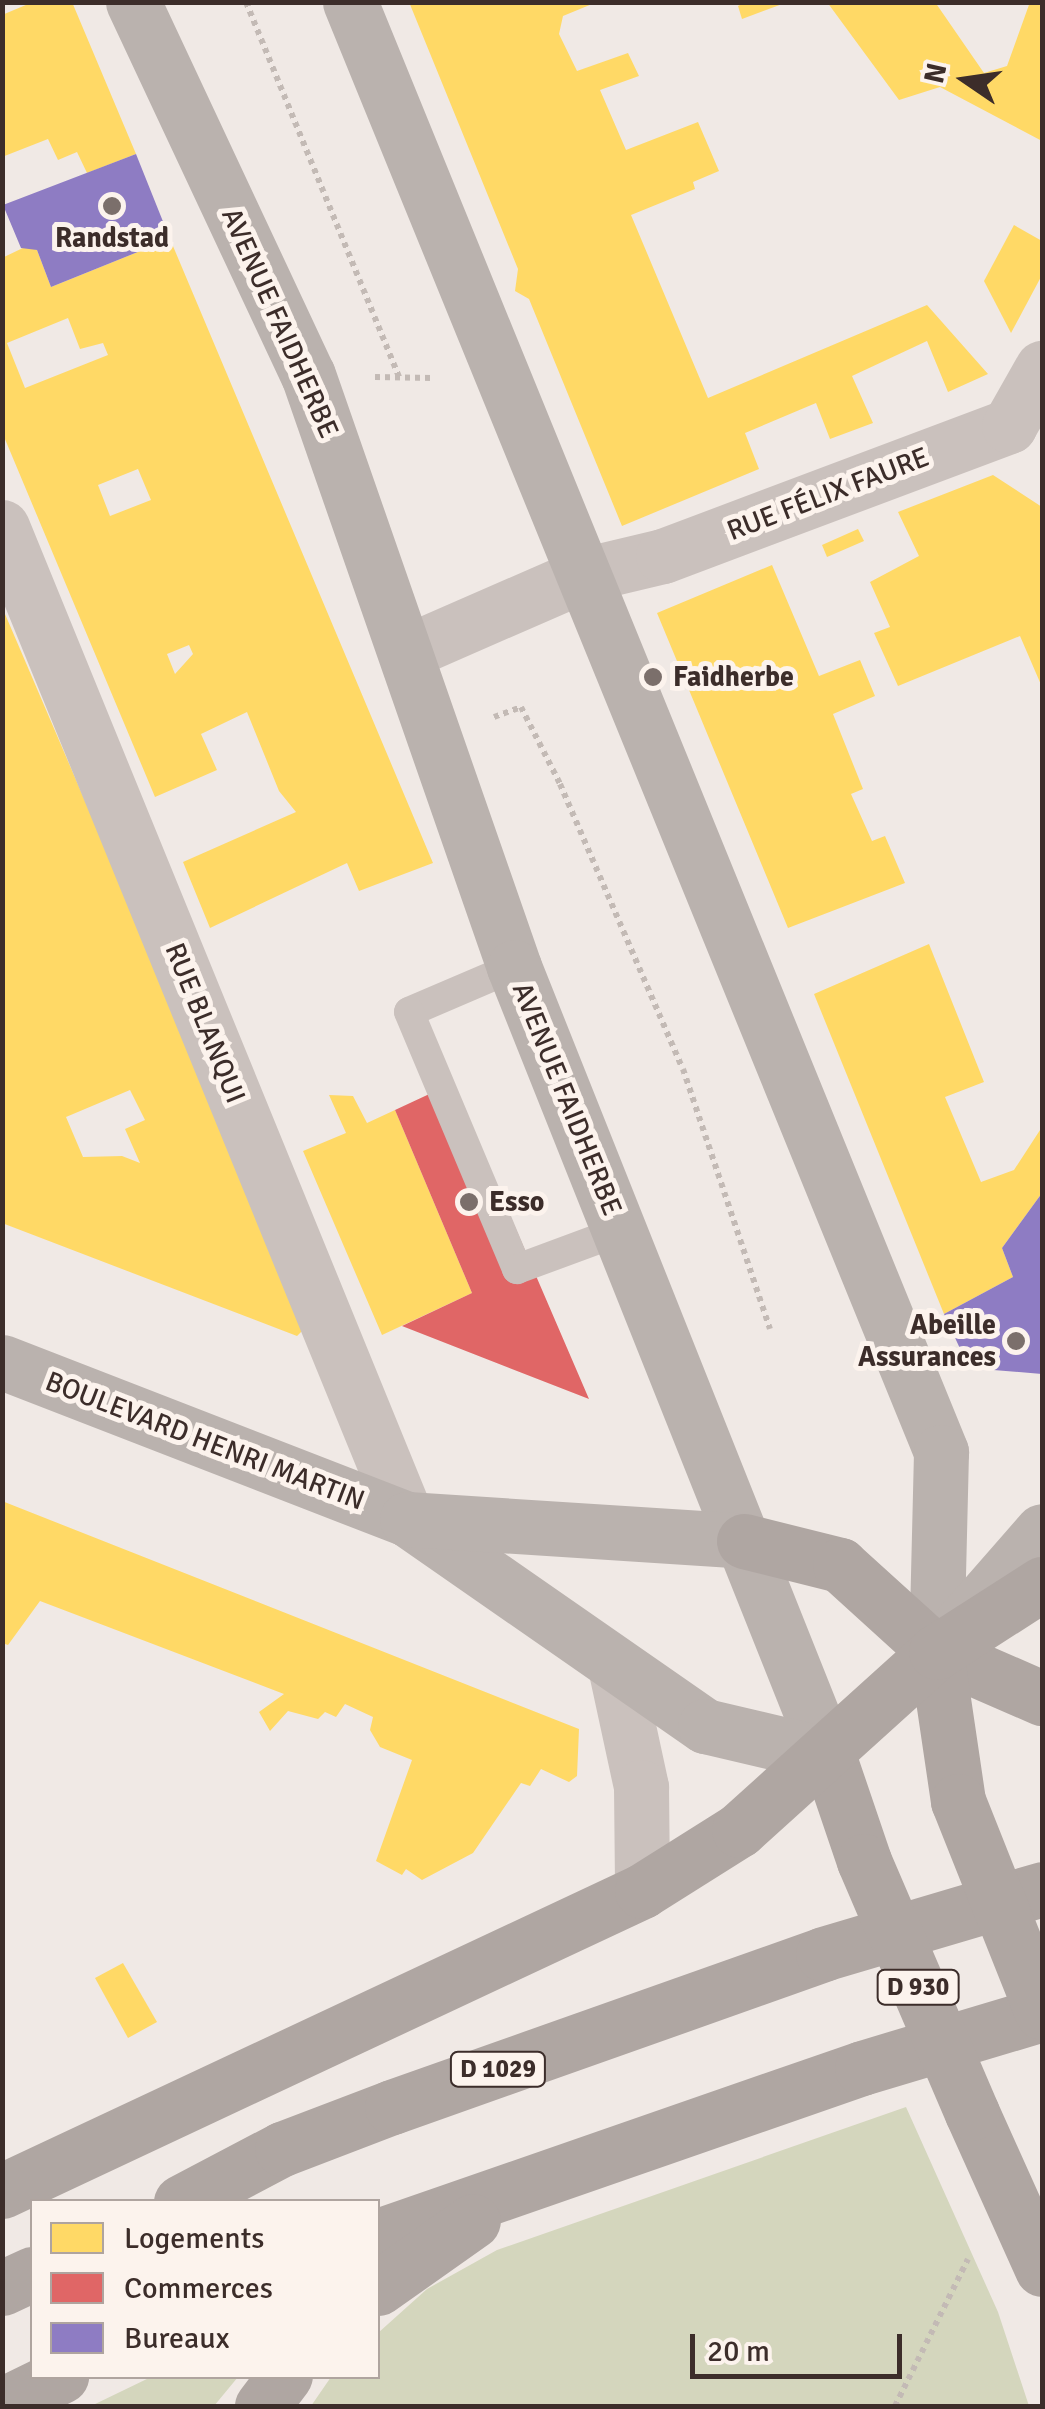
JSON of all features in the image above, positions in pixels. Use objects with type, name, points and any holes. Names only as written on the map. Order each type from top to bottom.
[{"type":"main road","points":[[744,1541],[840,1565],[936,1652],[1042,1698]]},
{"type":"main road","points":[[2,2191],[642,1891],[739,1830],[828,1755],[936,1652],[1042,1584]]},
{"type":"main road","points":[[380,2235],[531,2181],[1042,2013],[958,1801],[936,1652]]},
{"type":"main road","name":"D 930","points":[[828,1755],[864,1862],[1038,2271]]},
{"type":"main road","name":"D 1029","points":[[187,2199],[282,2149],[392,2107],[823,1954],[1042,1889]]},
{"type":"main road","points":[[380,2287],[531,2181]]},
{"type":"main road","points":[[2,2288],[30,2275]]},
{"type":"main road","points":[[2,2405],[55,2379]]},
{"type":"main road","points":[[262,2406],[283,2379]]},
{"type":"street","name":"AVENUE FAIDHERBE","points":[[133,2],[308,375],[409,651],[434,739],[514,967],[828,1755]]},
{"type":"street","points":[[350,2],[941,1452],[936,1652]]},
{"type":"street","name":"RUE FÉLIX FAURE","points":[[582,575],[663,556],[1026,437],[1042,368]]},
{"type":"street","name":"RUE BLANQUI","points":[[2,527],[407,1519]]},
{"type":"street","points":[[409,651],[582,575]]},
{"type":"street","name":"BOULEVARD HENRI MARTIN","points":[[2,1362],[407,1519],[616,1671],[705,1726],[828,1755]]},
{"type":"street","name":"BOULEVARD HENRI MARTIN","points":[[407,1519],[744,1541]]},
{"type":"street","points":[[936,1652],[1042,1531]]},
{"type":"street","points":[[616,1671],[642,1787],[642,1891]]},
{"type":"lane","points":[[514,967],[409,1012],[517,1269],[620,1231]]},
{"type":"path","points":[[246,2],[398,377]]},
{"type":"path","points":[[308,375],[504,379]]},
{"type":"path","points":[[434,739],[521,707],[682,1069],[770,1328]]},
{"type":"path","points":[[896,2406],[1004,2186]]},
{"type":"green space","points":[[906,2107],[998,2312],[1029,2406],[311,2406],[330,2379],[380,2379],[380,2331],[427,2289],[497,2250]]},
{"type":"green space","points":[[147,2379],[236,2379],[214,2406],[91,2406]]},
{"type":"building: Logements","points":[[33,2],[72,2],[136,154],[87,173],[77,152],[58,160],[48,139],[2,157],[2,15]]},
{"type":"building: Logements","points":[[409,2],[597,2],[563,16],[559,34],[577,71],[628,53],[639,76],[600,90],[626,150],[698,122],[719,171],[693,182],[695,189],[631,215],[708,398],[927,305],[988,374],[948,392],[927,341],[852,376],[873,423],[830,439],[816,403],[745,433],[759,469],[622,526],[529,299],[515,291],[518,269]]},
{"type":"building: Logements","points":[[746,2],[785,3],[742,19],[738,6]]},
{"type":"building: Logements","points":[[827,2],[935,2],[984,73],[1007,66],[1030,2],[1042,2],[1042,141],[940,87],[899,100]]},
{"type":"building: Logements","points":[[1014,225],[1042,241],[1042,275],[1011,333],[984,281]]},
{"type":"building: Logements","points":[[170,239],[433,863],[359,891],[347,863],[210,928],[183,862],[296,812],[279,791],[247,712],[201,734],[217,770],[155,797],[2,432],[2,258],[27,246],[37,250],[51,287]],"holes":[[[68,318],[80,349],[103,343],[108,355],[25,388],[7,343]],[[138,469],[151,500],[110,516],[98,485]],[[189,645],[193,654],[175,674],[167,654]]]},
{"type":"building: Logements","points":[[993,475],[1042,507],[1042,687],[1020,636],[898,686],[874,633],[890,627],[870,582],[919,556],[898,512]]},
{"type":"building: Logements","points":[[858,529],[864,541],[827,557],[822,545]]},
{"type":"building: Logements","points":[[772,565],[819,676],[860,660],[875,696],[833,714],[863,789],[851,794],[872,841],[885,836],[905,883],[788,928],[657,613]]},
{"type":"building: Logements","points":[[2,607],[309,1324],[297,1336],[2,1223]],"holes":[[[130,1090],[145,1120],[125,1129],[140,1163],[122,1156],[83,1157],[66,1117]]]},
{"type":"building: Logements","points":[[929,944],[984,1082],[945,1097],[981,1182],[1014,1170],[1042,1127],[1042,1193],[1002,1248],[1013,1277],[944,1314],[814,994]]},
{"type":"building: Logements","points":[[329,1095],[353,1096],[367,1123],[395,1110],[472,1293],[382,1335],[303,1151],[346,1133]]},
{"type":"building: Logements","points":[[2,1501],[579,1729],[577,1776],[569,1782],[541,1769],[530,1786],[521,1783],[473,1853],[422,1880],[406,1869],[402,1875],[376,1861],[412,1760],[380,1747],[370,1730],[373,1717],[345,1704],[336,1717],[325,1712],[318,1719],[288,1711],[270,1731],[259,1712],[284,1694],[40,1601],[8,1645],[2,1643]]},
{"type":"building: Logements","points":[[123,1963],[157,2022],[128,2038],[95,1978]]},
{"type":"building: Commerces","name":"Esso","points":[[453,1083],[589,1399],[402,1326],[472,1293],[395,1110]]},
{"type":"building: Bureaux","points":[[136,154],[170,239],[51,287],[37,250],[21,248],[3,205]]},
{"type":"building: Bureaux","points":[[1042,1193],[1042,1374],[969,1368],[944,1314],[1013,1277],[1002,1248]]},
{"type":"place","name":"Randstad","points":[[112,206]]},
{"type":"place","name":"Faidherbe","points":[[653,677]]},
{"type":"place","name":"Esso","points":[[469,1202]]},
{"type":"place","name":"Abeille Assurances","points":[[1016,1341]]}]
